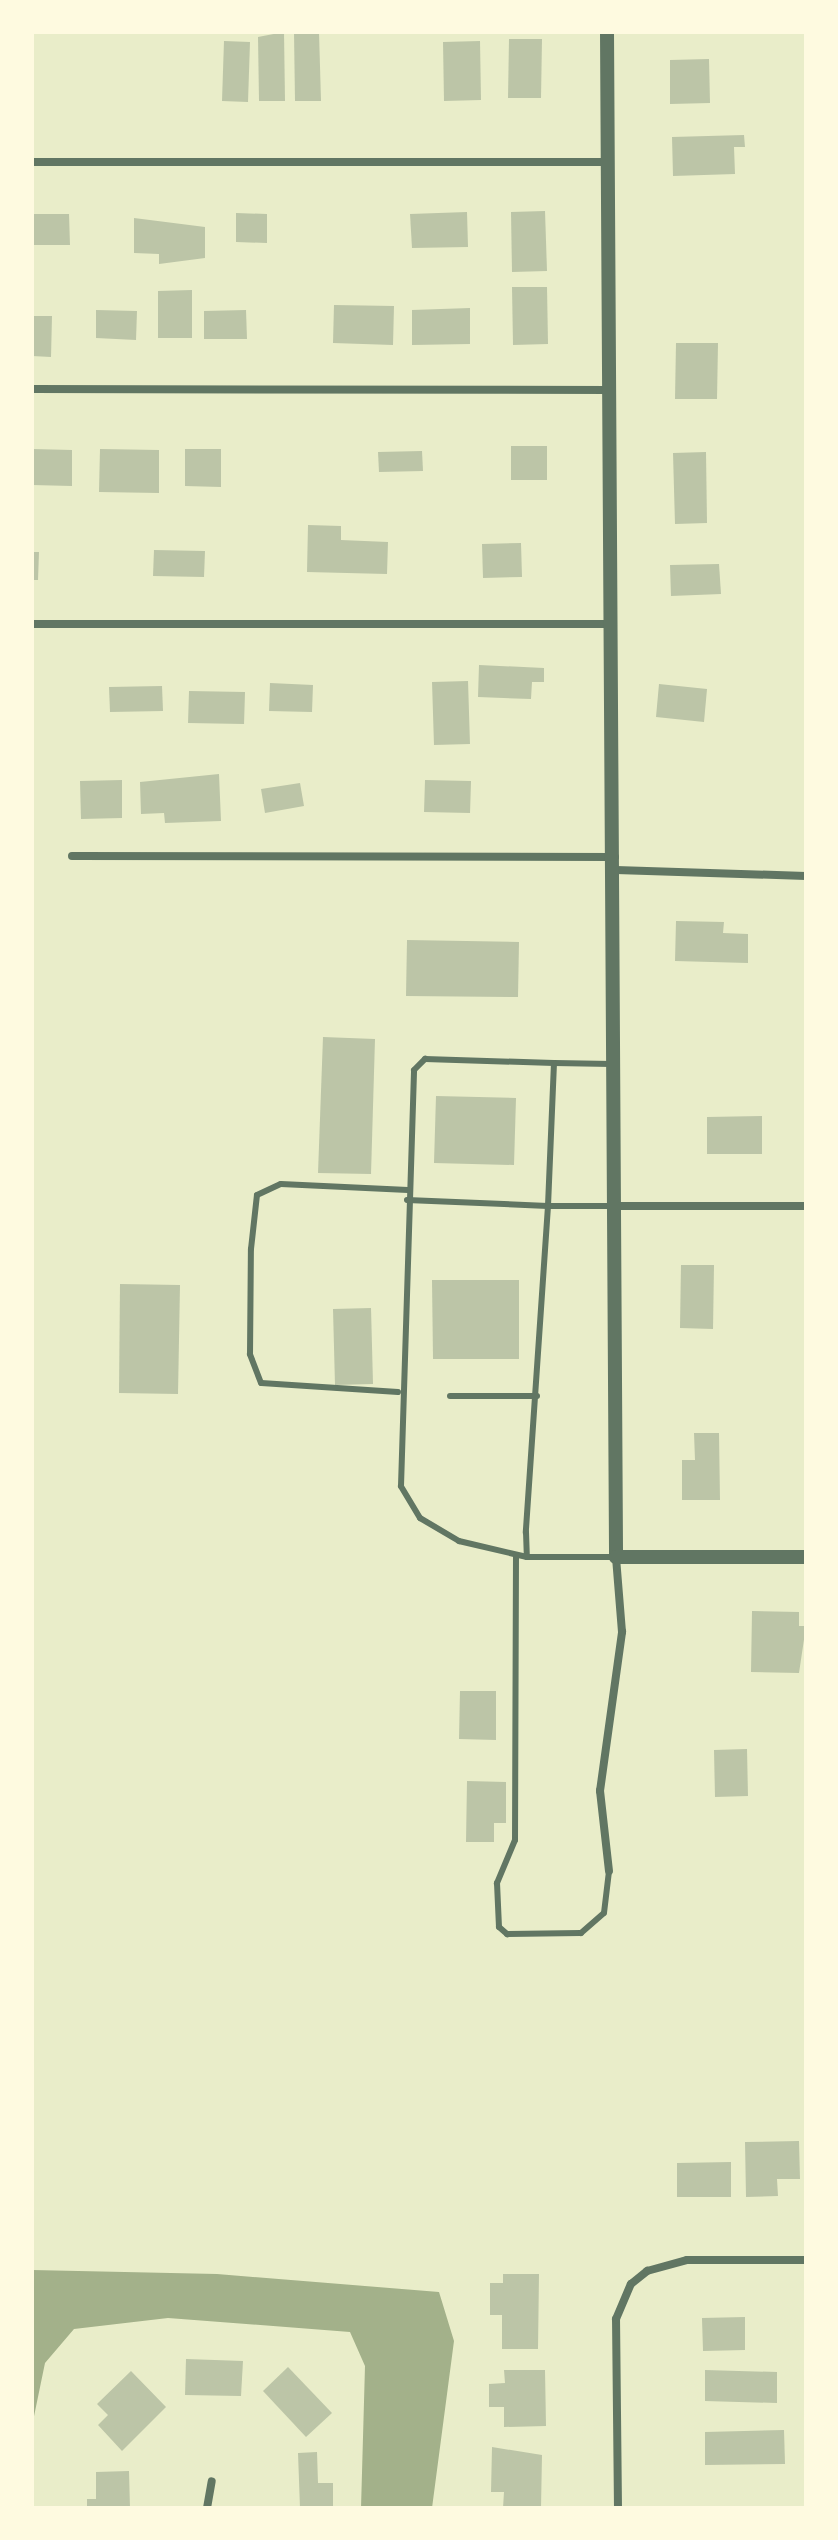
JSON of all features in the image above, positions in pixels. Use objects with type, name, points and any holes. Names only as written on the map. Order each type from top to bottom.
[{"type":"street","points":[[607,32],[616,864],[616,1557],[622,1632],[600,1791],[609,1871]]},
{"type":"street","points":[[32,162],[608,162]]},
{"type":"street","points":[[32,389],[610,390]]},
{"type":"street","points":[[32,624],[613,624]]},
{"type":"street","points":[[72,856],[616,864],[806,876]]},
{"type":"street","points":[[614,1206],[806,1206]]},
{"type":"street","points":[[616,1557],[806,1557]]},
{"type":"street","points":[[618,2508],[616,2319],[636,2279],[687,2260],[806,2260]]},
{"type":"street","points":[[207,2508],[212,2481]]},
{"type":"lane","points":[[616,1064],[425,1059],[414,1070],[398,1392],[401,1486],[420,1518],[459,1541],[516,1555],[616,1557]]},
{"type":"lane","points":[[527,1557],[554,1063]]},
{"type":"lane","points":[[398,1392],[261,1383],[250,1354],[251,1249],[257,1195],[281,1184],[408,1190]]},
{"type":"lane","points":[[407,1200],[614,1206]]},
{"type":"lane","points":[[450,1396],[537,1396]]},
{"type":"lane","points":[[516,1555],[515,1840],[497,1883],[499,1927],[507,1934],[581,1933],[604,1913],[609,1871]]},
{"type":"shaded area","points":[[32,2270],[217,2274],[439,2292],[454,2341],[432,2508],[361,2508],[365,2366],[350,2332],[168,2318],[74,2329],[45,2363],[32,2426]]},
{"type":"building","points":[[284,32],[285,101],[259,101],[258,37]]},
{"type":"building","points":[[294,32],[319,32],[321,101],[295,101]]},
{"type":"building","points":[[509,39],[542,39],[541,98],[508,98]]},
{"type":"building","points":[[224,41],[250,42],[248,102],[222,101]]},
{"type":"building","points":[[480,41],[481,100],[444,101],[443,42]]},
{"type":"building","points":[[709,59],[710,103],[670,104],[670,60]]},
{"type":"building","points":[[744,135],[745,147],[734,147],[735,174],[673,176],[672,137]]},
{"type":"building","points":[[545,211],[547,271],[512,272],[511,212]]},
{"type":"building","points":[[467,212],[468,247],[412,248],[410,214]]},
{"type":"building","points":[[236,213],[267,214],[267,243],[236,242]]},
{"type":"building","points":[[32,214],[69,214],[70,245],[32,245]]},
{"type":"building","points":[[134,218],[205,227],[205,258],[159,264],[159,254],[134,253]]},
{"type":"building","points":[[512,287],[547,287],[548,344],[513,345]]},
{"type":"building","points":[[192,290],[192,338],[158,338],[158,291]]},
{"type":"building","points":[[334,305],[394,306],[393,345],[333,343]]},
{"type":"building","points":[[470,308],[470,344],[412,345],[412,310]]},
{"type":"building","points":[[96,310],[137,311],[136,340],[96,338]]},
{"type":"building","points":[[246,310],[247,339],[204,339],[204,311]]},
{"type":"building","points":[[32,316],[52,316],[51,357],[32,356]]},
{"type":"building","points":[[676,343],[718,343],[717,399],[675,399]]},
{"type":"building","points":[[511,446],[547,446],[547,480],[511,480]]},
{"type":"building","points":[[32,449],[72,450],[72,486],[32,485]]},
{"type":"building","points":[[100,449],[159,450],[159,493],[99,492]]},
{"type":"building","points":[[185,449],[221,449],[221,487],[185,486]]},
{"type":"building","points":[[422,451],[423,471],[379,472],[378,452]]},
{"type":"building","points":[[706,452],[707,523],[675,524],[673,453]]},
{"type":"building","points":[[308,525],[341,526],[341,540],[388,542],[387,574],[307,572]]},
{"type":"building","points":[[521,543],[522,577],[483,578],[482,544]]},
{"type":"building","points":[[154,550],[205,551],[204,577],[153,576]]},
{"type":"building","points":[[32,552],[39,552],[38,580],[32,580]]},
{"type":"building","points":[[719,564],[721,594],[671,596],[670,565]]},
{"type":"building","points":[[479,665],[544,668],[544,682],[532,682],[531,699],[478,697]]},
{"type":"building","points":[[468,681],[470,744],[434,745],[432,682]]},
{"type":"building","points":[[270,683],[313,685],[312,712],[269,711]]},
{"type":"building","points":[[659,684],[707,689],[704,722],[656,717]]},
{"type":"building","points":[[162,686],[163,711],[110,712],[109,687]]},
{"type":"building","points":[[189,691],[245,692],[244,724],[188,723]]},
{"type":"building","points":[[219,774],[221,821],[165,823],[164,813],[141,814],[140,782]]},
{"type":"building","points":[[122,780],[122,818],[81,819],[80,781]]},
{"type":"building","points":[[425,780],[471,781],[470,813],[424,812]]},
{"type":"building","points":[[300,783],[304,806],[265,813],[261,789]]},
{"type":"building","points":[[676,921],[724,922],[723,933],[748,934],[748,963],[675,961]]},
{"type":"building","points":[[407,940],[519,942],[518,997],[406,996]]},
{"type":"building","points":[[323,1037],[375,1039],[371,1174],[318,1173]]},
{"type":"building","points":[[436,1096],[516,1098],[514,1165],[434,1163]]},
{"type":"building","points":[[762,1116],[762,1154],[707,1154],[707,1117]]},
{"type":"building","points":[[681,1265],[714,1265],[713,1329],[680,1328]]},
{"type":"building","points":[[432,1280],[519,1280],[519,1359],[433,1359]]},
{"type":"building","points":[[120,1284],[180,1285],[178,1394],[119,1393]]},
{"type":"building","points":[[371,1308],[373,1384],[335,1385],[333,1309]]},
{"type":"building","points":[[694,1433],[719,1433],[720,1500],[682,1500],[682,1460],[695,1460]]},
{"type":"building","points":[[752,1611],[799,1612],[799,1626],[806,1626],[799,1673],[751,1672]]},
{"type":"building","points":[[460,1691],[496,1691],[496,1740],[459,1739]]},
{"type":"building","points":[[747,1749],[748,1796],[715,1797],[714,1750]]},
{"type":"building","points":[[467,1781],[506,1782],[506,1823],[494,1823],[494,1842],[466,1842]]},
{"type":"building","points":[[799,2141],[800,2179],[777,2179],[778,2196],[746,2197],[745,2142]]},
{"type":"building","points":[[731,2162],[731,2197],[677,2197],[677,2163]]},
{"type":"building","points":[[503,2274],[539,2274],[538,2349],[502,2349],[502,2315],[490,2315],[490,2283],[503,2283]]},
{"type":"building","points":[[745,2317],[745,2350],[703,2351],[702,2318]]},
{"type":"building","points":[[186,2359],[243,2361],[241,2396],[185,2395]]},
{"type":"building","points":[[288,2367],[332,2413],[306,2437],[263,2391]]},
{"type":"building","points":[[504,2370],[545,2370],[546,2426],[504,2427],[504,2407],[489,2407],[489,2384],[505,2383]]},
{"type":"building","points":[[705,2370],[777,2372],[777,2403],[705,2401]]},
{"type":"building","points":[[131,2371],[166,2407],[122,2451],[98,2425],[108,2415],[97,2404]]},
{"type":"building","points":[[784,2430],[785,2464],[705,2465],[705,2432]]},
{"type":"building","points":[[492,2447],[542,2455],[541,2508],[503,2508],[504,2492],[491,2492]]},
{"type":"building","points":[[317,2452],[318,2483],[333,2483],[333,2508],[300,2508],[298,2453]]},
{"type":"building","points":[[129,2471],[130,2508],[87,2508],[87,2499],[96,2499],[96,2472]]}]
